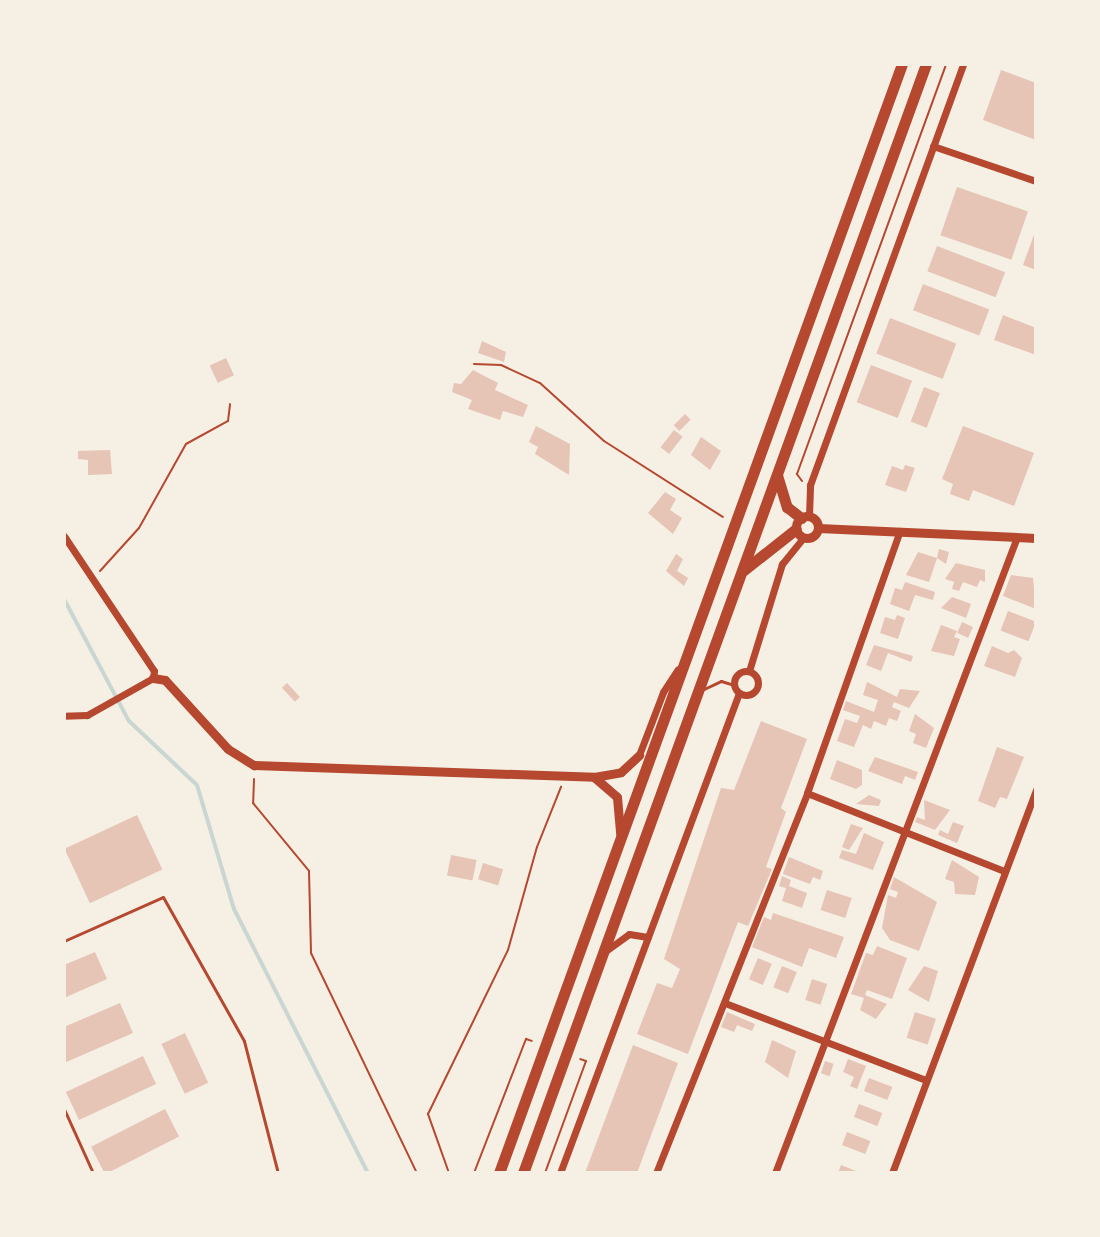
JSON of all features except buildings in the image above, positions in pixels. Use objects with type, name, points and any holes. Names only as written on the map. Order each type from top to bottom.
[{"type":"main road","points":[[499,1173],[902,64]]},
{"type":"main road","points":[[523,1173],[926,64]]},
{"type":"main road","points":[[741,573],[802,525],[787,507],[777,474]]},
{"type":"street","points":[[749,671],[782,564],[802,525],[810,485],[963,64]]},
{"type":"street","points":[[933,146],[1036,181]]},
{"type":"street","points":[[802,525],[813,537],[818,528]]},
{"type":"street","points":[[802,525],[1036,538]]},
{"type":"street","points":[[656,1173],[807,793],[900,531]]},
{"type":"street","points":[[64,536],[90,580],[152,665],[153,678]]},
{"type":"street","points":[[775,1173],[1017,537]]},
{"type":"street","points":[[64,716],[80,718],[136,683],[153,678],[165,680],[228,749],[254,765],[594,777],[621,772],[639,755],[663,692],[688,654]]},
{"type":"street","points":[[749,671],[757,677],[757,689],[747,696],[739,693],[734,685],[739,674],[749,671]]},
{"type":"street","points":[[560,1173],[739,693]]},
{"type":"street","points":[[594,777],[617,797],[619,841]]},
{"type":"street","points":[[892,1173],[1036,789]]},
{"type":"street","points":[[807,793],[1004,871]]},
{"type":"street","points":[[603,955],[629,934],[648,937]]},
{"type":"street","points":[[725,1003],[926,1080]]},
{"type":"lane","points":[[697,693],[721,681],[734,685]]},
{"type":"lane","points":[[64,941],[163,897],[244,1041],[278,1173]]},
{"type":"lane","points":[[64,1109],[93,1173]]},
{"type":"path","points":[[810,485],[797,474],[946,64]]},
{"type":"path","points":[[474,364],[501,365],[540,383],[604,441],[711,513],[735,522]]},
{"type":"path","points":[[90,580],[139,528],[186,444],[228,421],[230,404]]},
{"type":"path","points":[[254,765],[253,803],[309,871],[311,953],[417,1173]]},
{"type":"path","points":[[449,1173],[428,1114],[508,950],[537,847],[566,775]]},
{"type":"waterway","points":[[64,599],[129,721],[197,785],[234,909],[368,1173]]}]
